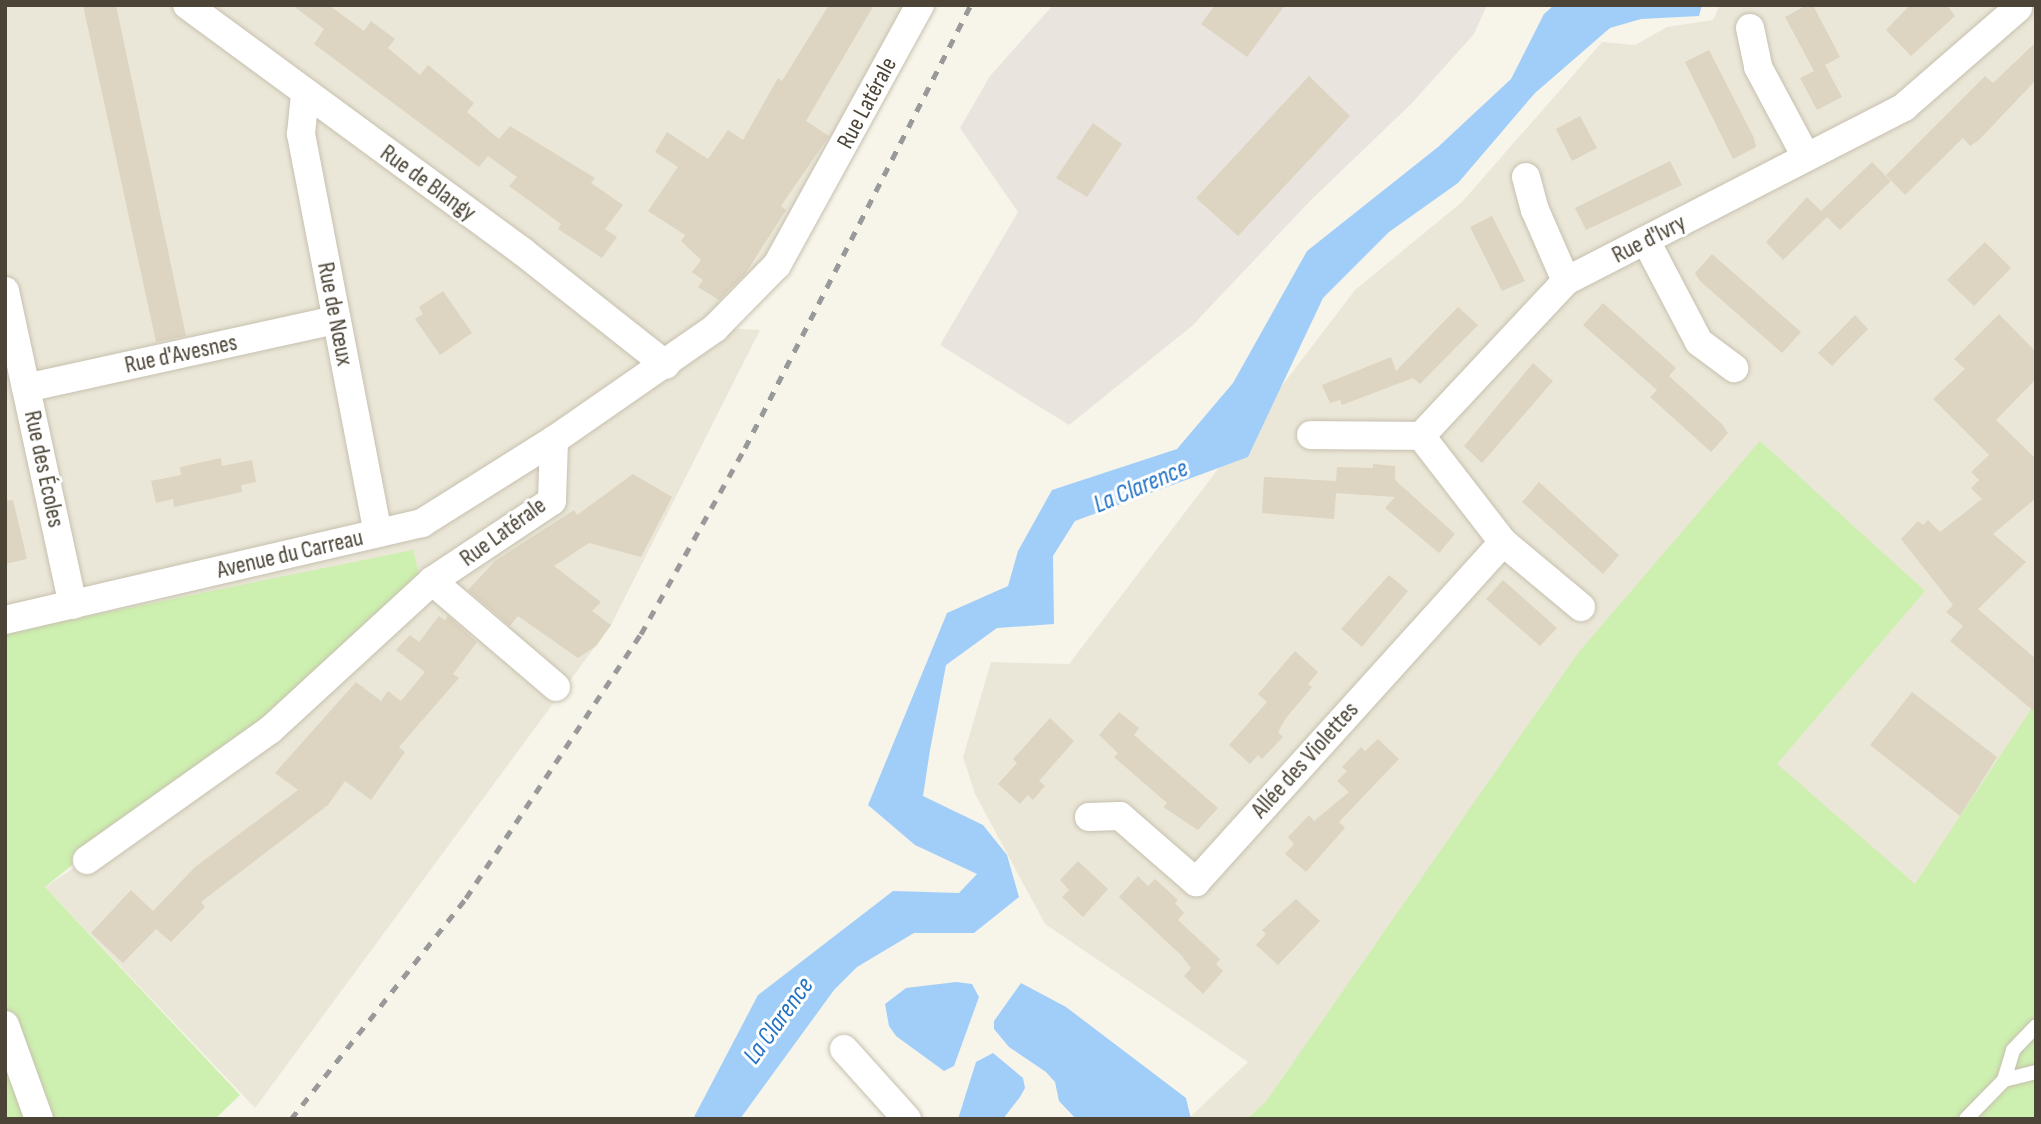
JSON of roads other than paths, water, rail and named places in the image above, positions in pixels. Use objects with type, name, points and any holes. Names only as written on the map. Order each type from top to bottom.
[{"type":"street","name":"Rue de Blangy","points":[[187,5],[523,252],[666,365]]},
{"type":"street","name":"Rue Latérale","points":[[87,860],[270,730],[432,581],[552,501],[554,440],[666,365],[715,328],[777,265],[920,5]]},
{"type":"street","name":"Rue d'Ivry","points":[[1421,436],[1566,281],[1905,107],[2023,9]]},
{"type":"street","points":[[1750,28],[1758,67],[1805,156]]},
{"type":"street","name":"Rue de Nœux","points":[[305,93],[301,134],[378,533]]},
{"type":"street","points":[[1526,177],[1535,210],[1566,281]]},
{"type":"street","points":[[1646,241],[1699,342],[1734,368]]},
{"type":"street","name":"Rue des Écoles","points":[[5,291],[9,324],[26,388],[74,605]]},
{"type":"street","name":"Rue d'Avesnes","points":[[26,388],[335,320]]},
{"type":"street","points":[[1311,435],[1421,436],[1503,542],[1581,607]]},
{"type":"street","name":"Avenue du Carreau","points":[[5,620],[422,523],[554,440]]},
{"type":"street","name":"Allée des Violettes","points":[[1089,817],[1120,816],[1196,882],[1503,542]]},
{"type":"street","points":[[432,581],[556,687]]},
{"type":"street","points":[[5,1025],[39,1119]]},
{"type":"street","points":[[844,1049],[907,1119]]},
{"type":"lane","points":[[1966,1119],[2004,1080],[2013,1050],[2036,1026]]},
{"type":"lane","points":[[2004,1080],[2036,1072]]},
{"type":"water","name":"La Clarence","points":[[1554,5],[1702,5],[1699,16],[1641,19],[1610,28],[1535,93],[1458,183],[1389,232],[1323,298],[1248,457],[1075,521],[1053,556],[1054,624],[997,628],[946,665],[923,796],[983,825],[1007,855],[1019,897],[974,933],[914,933],[857,967],[834,990],[740,1119],[693,1119],[758,995],[893,891],[959,893],[977,874],[915,845],[868,805],[947,613],[1008,586],[1018,551],[1052,490],[1177,449],[1233,383],[1307,251],[1438,147],[1511,79],[1544,14]]},
{"type":"water","points":[[956,982],[972,984],[979,997],[954,1066],[944,1071],[896,1036],[889,1026],[885,1004],[906,988]]},
{"type":"water","points":[[1021,983],[1066,1007],[1186,1098],[1191,1119],[1076,1119],[1059,1101],[1055,1082],[1046,1072],[1009,1047],[994,1029],[994,1021]]},
{"type":"water","points":[[993,1053],[1023,1078],[1025,1088],[1003,1119],[958,1119],[976,1062]]},
{"type":"railway","points":[[291,1119],[466,898],[641,634],[745,448],[971,5]]}]
